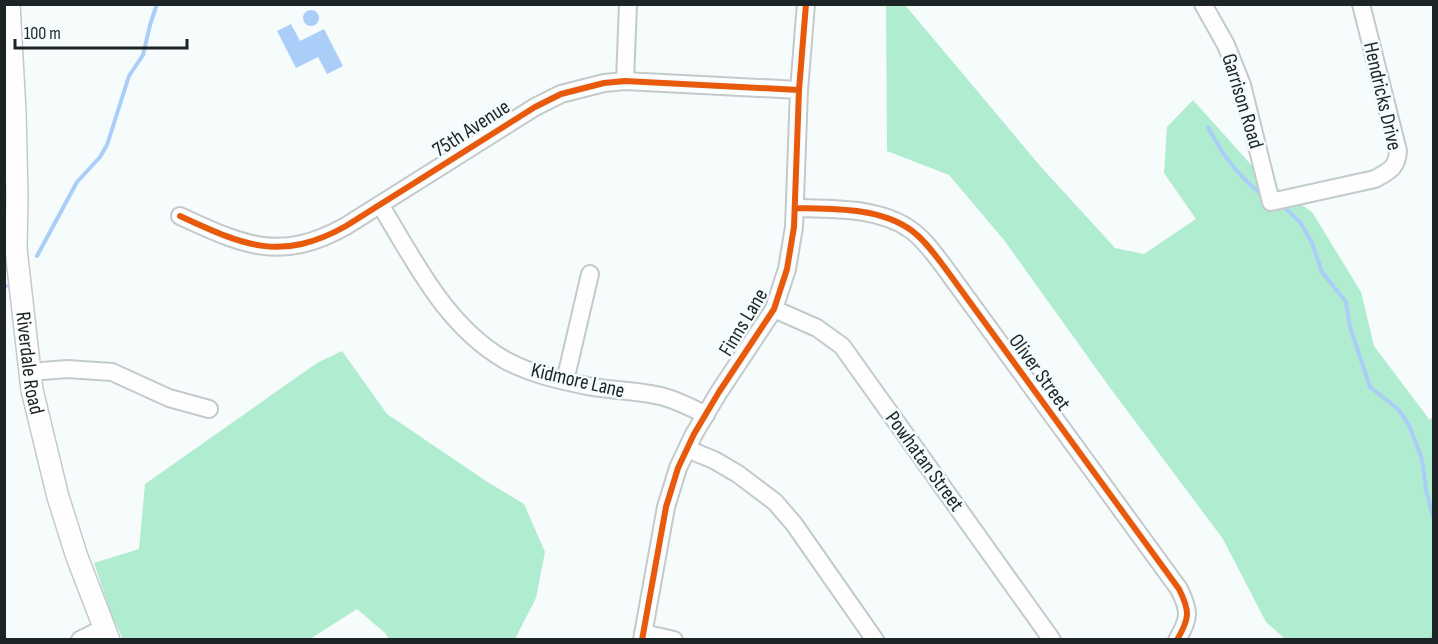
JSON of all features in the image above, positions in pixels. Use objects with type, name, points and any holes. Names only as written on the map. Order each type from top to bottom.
[{"type":"main road","name":"Riverdale Road","points":[[9,4],[17,196],[8,249],[38,417],[58,497],[77,557],[107,634]]},
{"type":"street","points":[[625,81],[628,4]]},
{"type":"street","name":"Finns Lane","points":[[643,636],[666,507],[678,468],[706,415],[774,309],[791,250],[806,4]]},
{"type":"street","name":"Garrison Road","points":[[1203,4],[1226,45],[1242,85],[1271,202]]},
{"type":"street","name":"Hendricks Drive","points":[[1271,202],[1375,179],[1387,173],[1397,162],[1398,151],[1361,4]]},
{"type":"street","name":"75th Avenue","points":[[180,216],[229,239],[280,248],[304,244],[330,235],[381,206],[535,107],[561,94],[604,83],[625,81],[799,90]]},
{"type":"street","name":"Kidmore Lane","points":[[381,206],[433,290],[466,331],[506,360],[539,374],[565,381],[602,389],[663,397],[685,404],[706,415]]},
{"type":"street","name":"Oliver Street","points":[[795,208],[885,216],[921,238],[1175,583],[1188,612],[1184,627],[1177,639]]},
{"type":"street","points":[[565,381],[590,274]]},
{"type":"street","name":"Powhatan Street","points":[[774,309],[817,328],[842,346],[1052,639]]},
{"type":"street","points":[[30,372],[67,369],[112,372],[169,398],[209,409]]},
{"type":"street","points":[[687,449],[714,460],[775,502],[794,524],[875,639]]},
{"type":"street","points":[[80,639],[107,634]]},
{"type":"street","points":[[643,636],[674,639]]},
{"type":"green space","points":[[886,5],[905,5],[1041,167],[1115,248],[1144,254],[1196,219],[1164,173],[1167,127],[1193,100],[1263,178],[1312,212],[1361,292],[1374,346],[1429,419],[1433,418],[1433,639],[1285,639],[1266,622],[1223,539],[1004,240],[949,175],[887,151]]},
{"type":"green space","points":[[342,351],[387,414],[524,504],[545,552],[536,598],[515,639],[389,639],[357,609],[310,639],[123,639],[111,614],[94,563],[139,549],[145,484],[317,363]]},
{"type":"water","points":[[311,10],[319,18],[311,26],[303,18]]},
{"type":"water","points":[[291,24],[300,41],[324,29],[343,66],[327,74],[318,57],[296,68],[277,31]]},
{"type":"waterway","points":[[37,256],[77,182],[100,157],[107,145],[129,76],[143,55],[157,4]]},
{"type":"waterway","points":[[1208,127],[1231,164],[1262,195]]},
{"type":"waterway","points":[[1284,207],[1300,222],[1312,243],[1322,272],[1346,302],[1350,327],[1370,387],[1398,409],[1409,425],[1422,459],[1426,490],[1434,520]]},
{"type":"waterway","points":[[1432,640],[1434,634]]},
{"type":"cycle path","points":[[642,640],[666,507],[678,468],[694,434],[719,392],[774,309],[787,269],[794,227],[799,90],[806,4]]},
{"type":"cycle path","points":[[180,216],[243,242],[281,247],[301,244],[346,226],[535,107],[561,94],[604,83],[625,81],[799,90]]},
{"type":"cycle path","points":[[795,208],[855,211],[885,217],[911,230],[925,243],[1179,589],[1187,614],[1177,640]]}]
